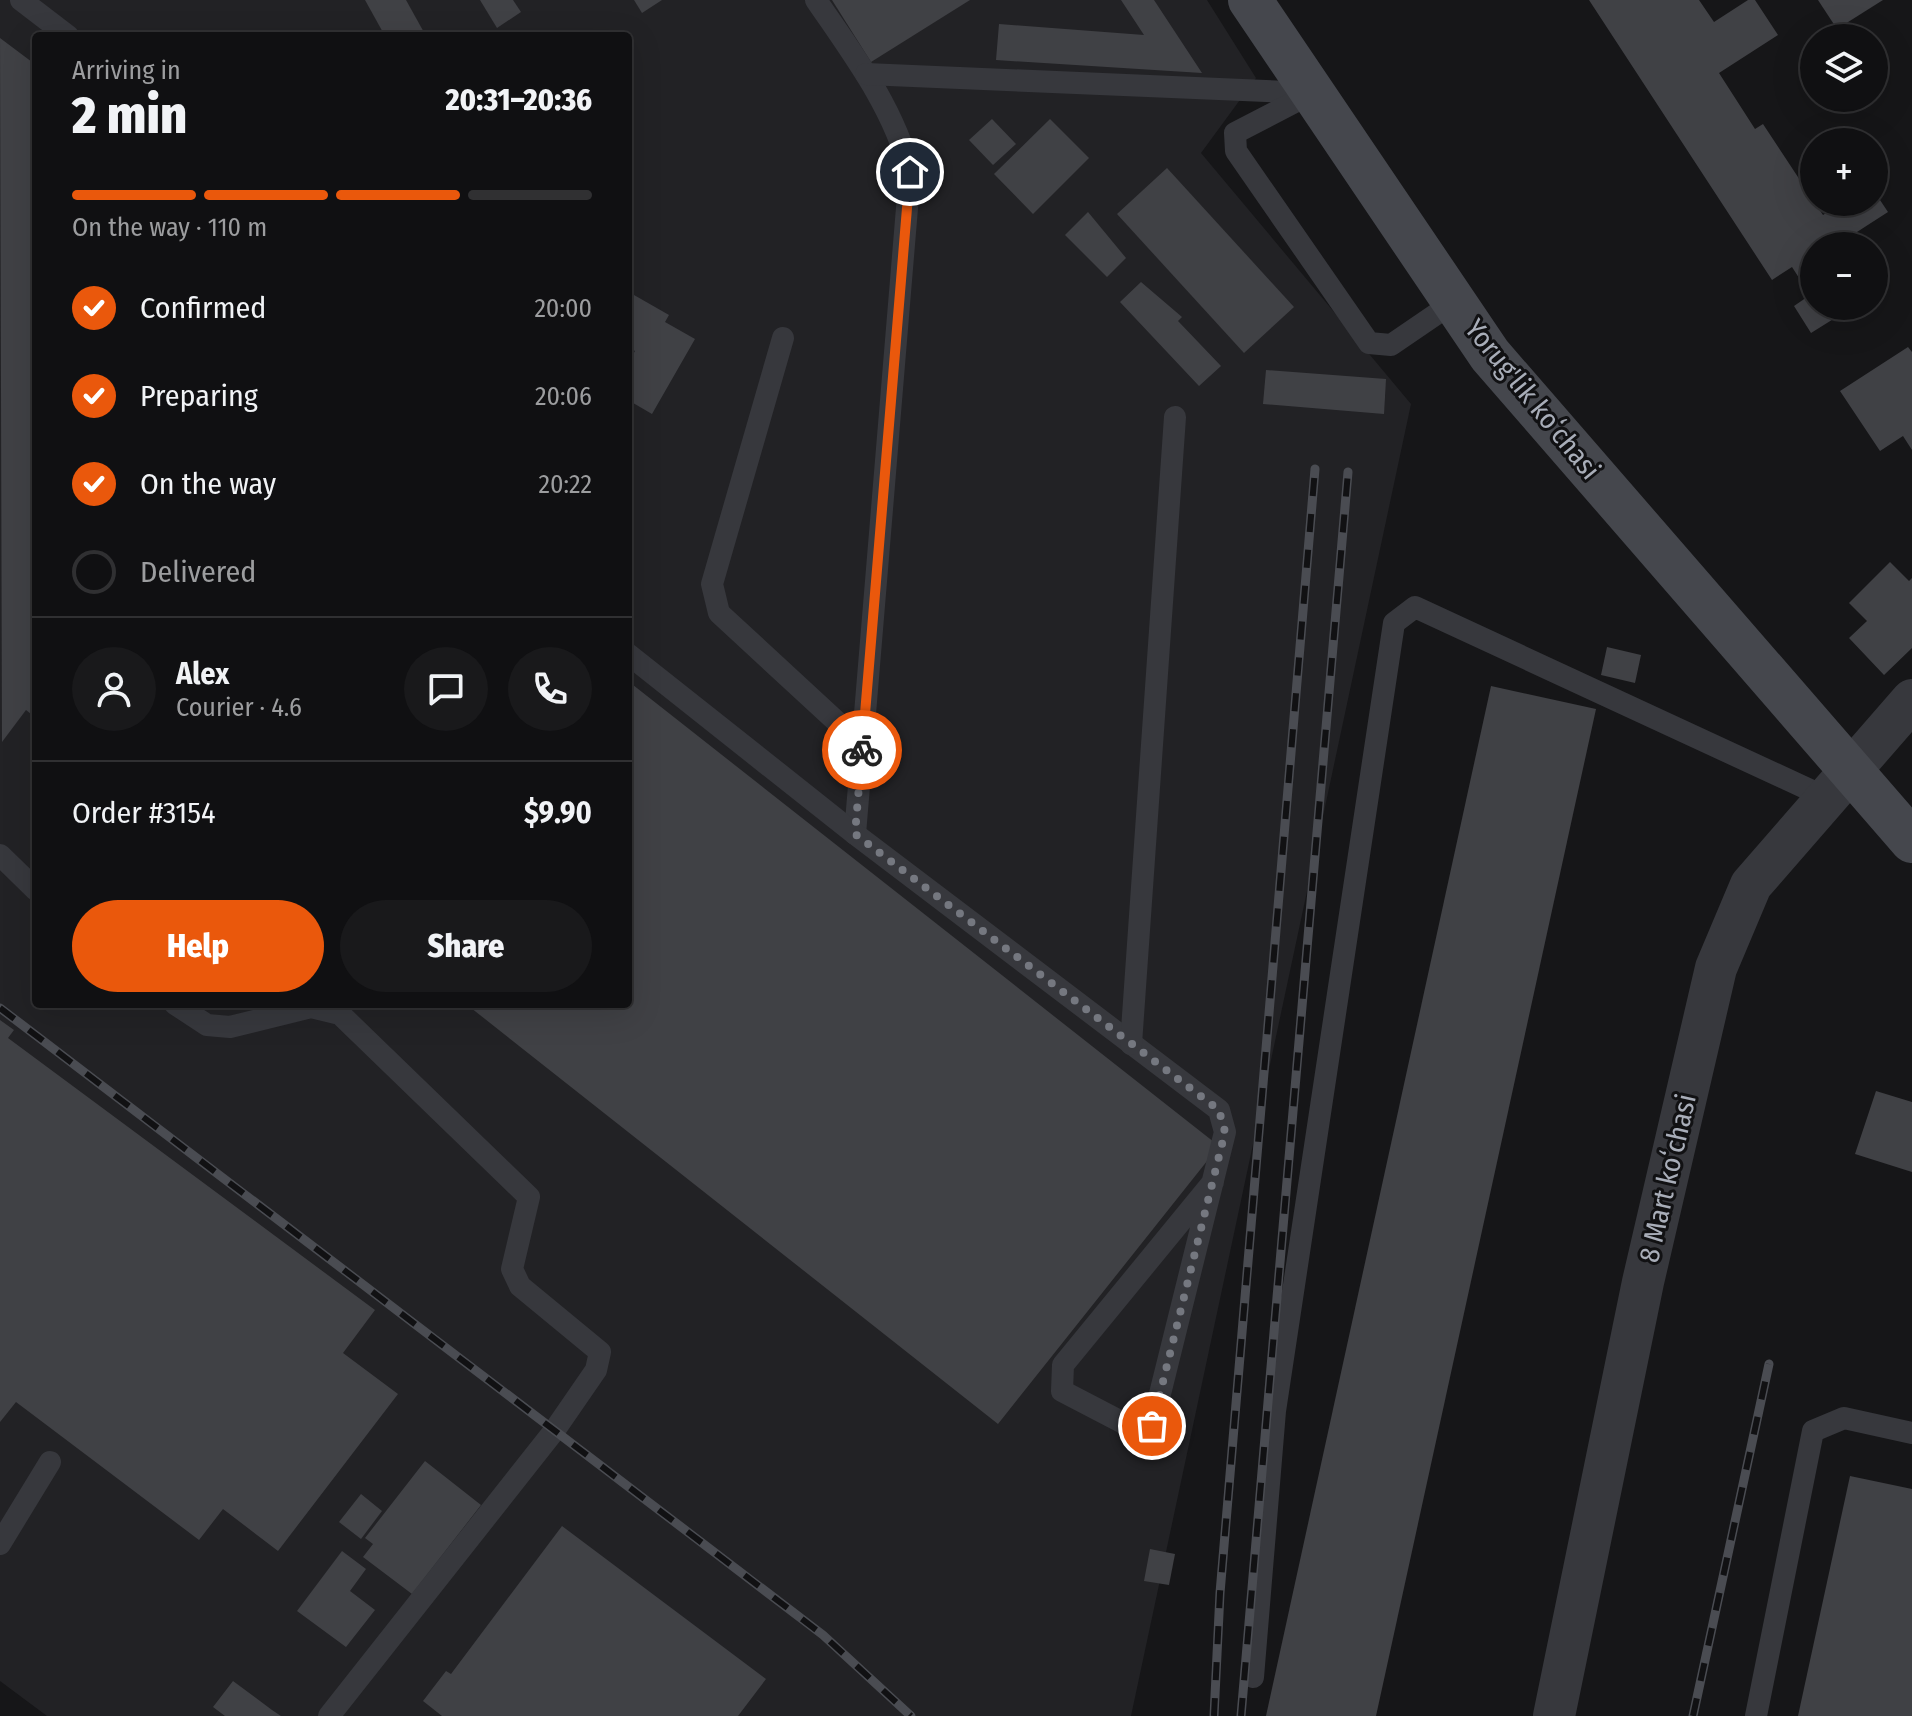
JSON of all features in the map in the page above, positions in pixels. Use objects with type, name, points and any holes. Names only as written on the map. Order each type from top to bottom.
[{"type":"main road","name":"Yorug'lik koʻchasi","points":[[1250,0],[1490,355],[1838,784],[1912,841]]},
{"type":"street","name":"8 Mart koʻchasi","points":[[1554,1716],[1643,1282],[1716,968],[1751,885],[1912,700]]},
{"type":"lane","points":[[21,0],[63,32]]},
{"type":"lane","points":[[816,0],[866,74],[902,140],[910,172],[855,834]]},
{"type":"lane","points":[[866,74],[1313,93]]},
{"type":"lane","points":[[1313,93],[1235,133],[1236,151],[1369,343],[1391,345],[1454,302]]},
{"type":"lane","points":[[783,338],[712,584],[719,613],[862,745]]},
{"type":"lane","points":[[1131,1044],[1175,417]]},
{"type":"lane","points":[[1253,1677],[1275,1411],[1394,623],[1415,607],[1838,784]]},
{"type":"lane","points":[[632,657],[855,834],[1219,1110],[1225,1132],[1213,1182],[1152,1426],[1135,1429],[1062,1391],[1063,1365],[1213,1182]]},
{"type":"lane","points":[[0,855],[32,886]]},
{"type":"lane","points":[[181,1008],[207,1025],[230,1027],[307,1008]]},
{"type":"lane","points":[[315,1008],[340,1014],[529,1197],[512,1269],[520,1286],[600,1352],[596,1370],[554,1431],[329,1716]]},
{"type":"lane","points":[[1756,1716],[1813,1431],[1844,1418],[1912,1433]]},
{"type":"lane","points":[[0,1544],[50,1462]]},
{"type":"shaded area","points":[[0,0],[1207,0],[1256,78],[1201,153],[1411,404],[1131,1716],[47,1716],[0,1681]]},
{"type":"building","points":[[365,0],[406,0],[424,32],[383,32]]},
{"type":"building","points":[[480,0],[513,0],[521,12],[497,28]]},
{"type":"building","points":[[634,0],[662,0],[642,13]]},
{"type":"building","points":[[832,0],[970,0],[871,62]]},
{"type":"building","points":[[1121,0],[1154,0],[1202,73],[996,60],[999,24],[1144,35]]},
{"type":"building","points":[[1589,0],[1699,0],[1714,22],[1748,0],[1755,0],[1778,35],[1719,73],[1755,129],[1763,124],[1800,180],[1800,216],[1882,216],[1857,232],[1800,232],[1800,279],[1792,267],[1772,280]]},
{"type":"building","points":[[1818,0],[1883,0],[1845,24],[1834,24]]},
{"type":"building","points":[[0,38],[32,62],[32,715],[26,710],[2,742]]},
{"type":"building","points":[[992,119],[1016,144],[993,165],[969,140]]},
{"type":"building","points":[[1050,119],[1089,158],[1033,214],[994,174]]},
{"type":"building","points":[[1167,168],[1294,307],[1244,353],[1117,214]]},
{"type":"building","points":[[1088,212],[1126,258],[1107,277],[1065,235]]},
{"type":"building","points":[[1141,282],[1182,317],[1178,321],[1221,366],[1199,386],[1120,302]]},
{"type":"building","points":[[634,295],[669,315],[665,322],[695,339],[652,414],[632,402],[632,356],[635,351],[632,349]]},
{"type":"building","points":[[1800,302],[1800,316],[1794,306]]},
{"type":"building","points":[[1803,320],[1832,320],[1811,333]]},
{"type":"building","points":[[1908,347],[1912,352],[1912,450],[1903,436],[1880,451],[1840,391]]},
{"type":"building","points":[[1266,370],[1386,379],[1384,414],[1263,404]]},
{"type":"building","points":[[1890,562],[1909,581],[1912,578],[1912,648],[1884,675],[1849,638],[1867,621],[1849,603]]},
{"type":"building","points":[[1607,647],[1641,655],[1635,683],[1601,675]]},
{"type":"building","points":[[632,684],[1219,1146],[998,1424],[471,1008],[632,1008]]},
{"type":"building","points":[[1491,686],[1596,709],[1376,1716],[1266,1716]]},
{"type":"building","points":[[0,1020],[14,1030],[8,1038],[375,1310],[343,1353],[398,1394],[278,1551],[223,1509],[199,1540],[16,1402],[0,1422]]},
{"type":"building","points":[[1876,1091],[1912,1102],[1912,1172],[1855,1154]]},
{"type":"building","points":[[425,1461],[481,1505],[412,1594],[363,1557],[373,1544],[365,1538]]},
{"type":"building","points":[[1850,1476],[1912,1489],[1912,1716],[1798,1716]]},
{"type":"building","points":[[361,1494],[382,1511],[361,1539],[339,1522]]},
{"type":"building","points":[[562,1526],[766,1679],[738,1716],[442,1716],[423,1701],[446,1671],[451,1674]]},
{"type":"building","points":[[1150,1549],[1175,1554],[1169,1585],[1144,1581]]},
{"type":"building","points":[[342,1551],[366,1569],[350,1591],[375,1610],[346,1647],[297,1611]]},
{"type":"building","points":[[233,1681],[281,1716],[225,1716],[213,1707]]},
{"type":"railway","points":[[1214,1716],[1220,1593],[1315,469]]},
{"type":"railway","points":[[1241,1716],[1348,472]]},
{"type":"railway","points":[[0,1008],[823,1635],[911,1716]]},
{"type":"railway","points":[[1693,1716],[1769,1364]]},
{"type":"way so far","points":[[862,750],[855,834],[1219,1110],[1225,1132],[1152,1426]]},
{"type":"route","points":[[862,750],[910,172]]}]
